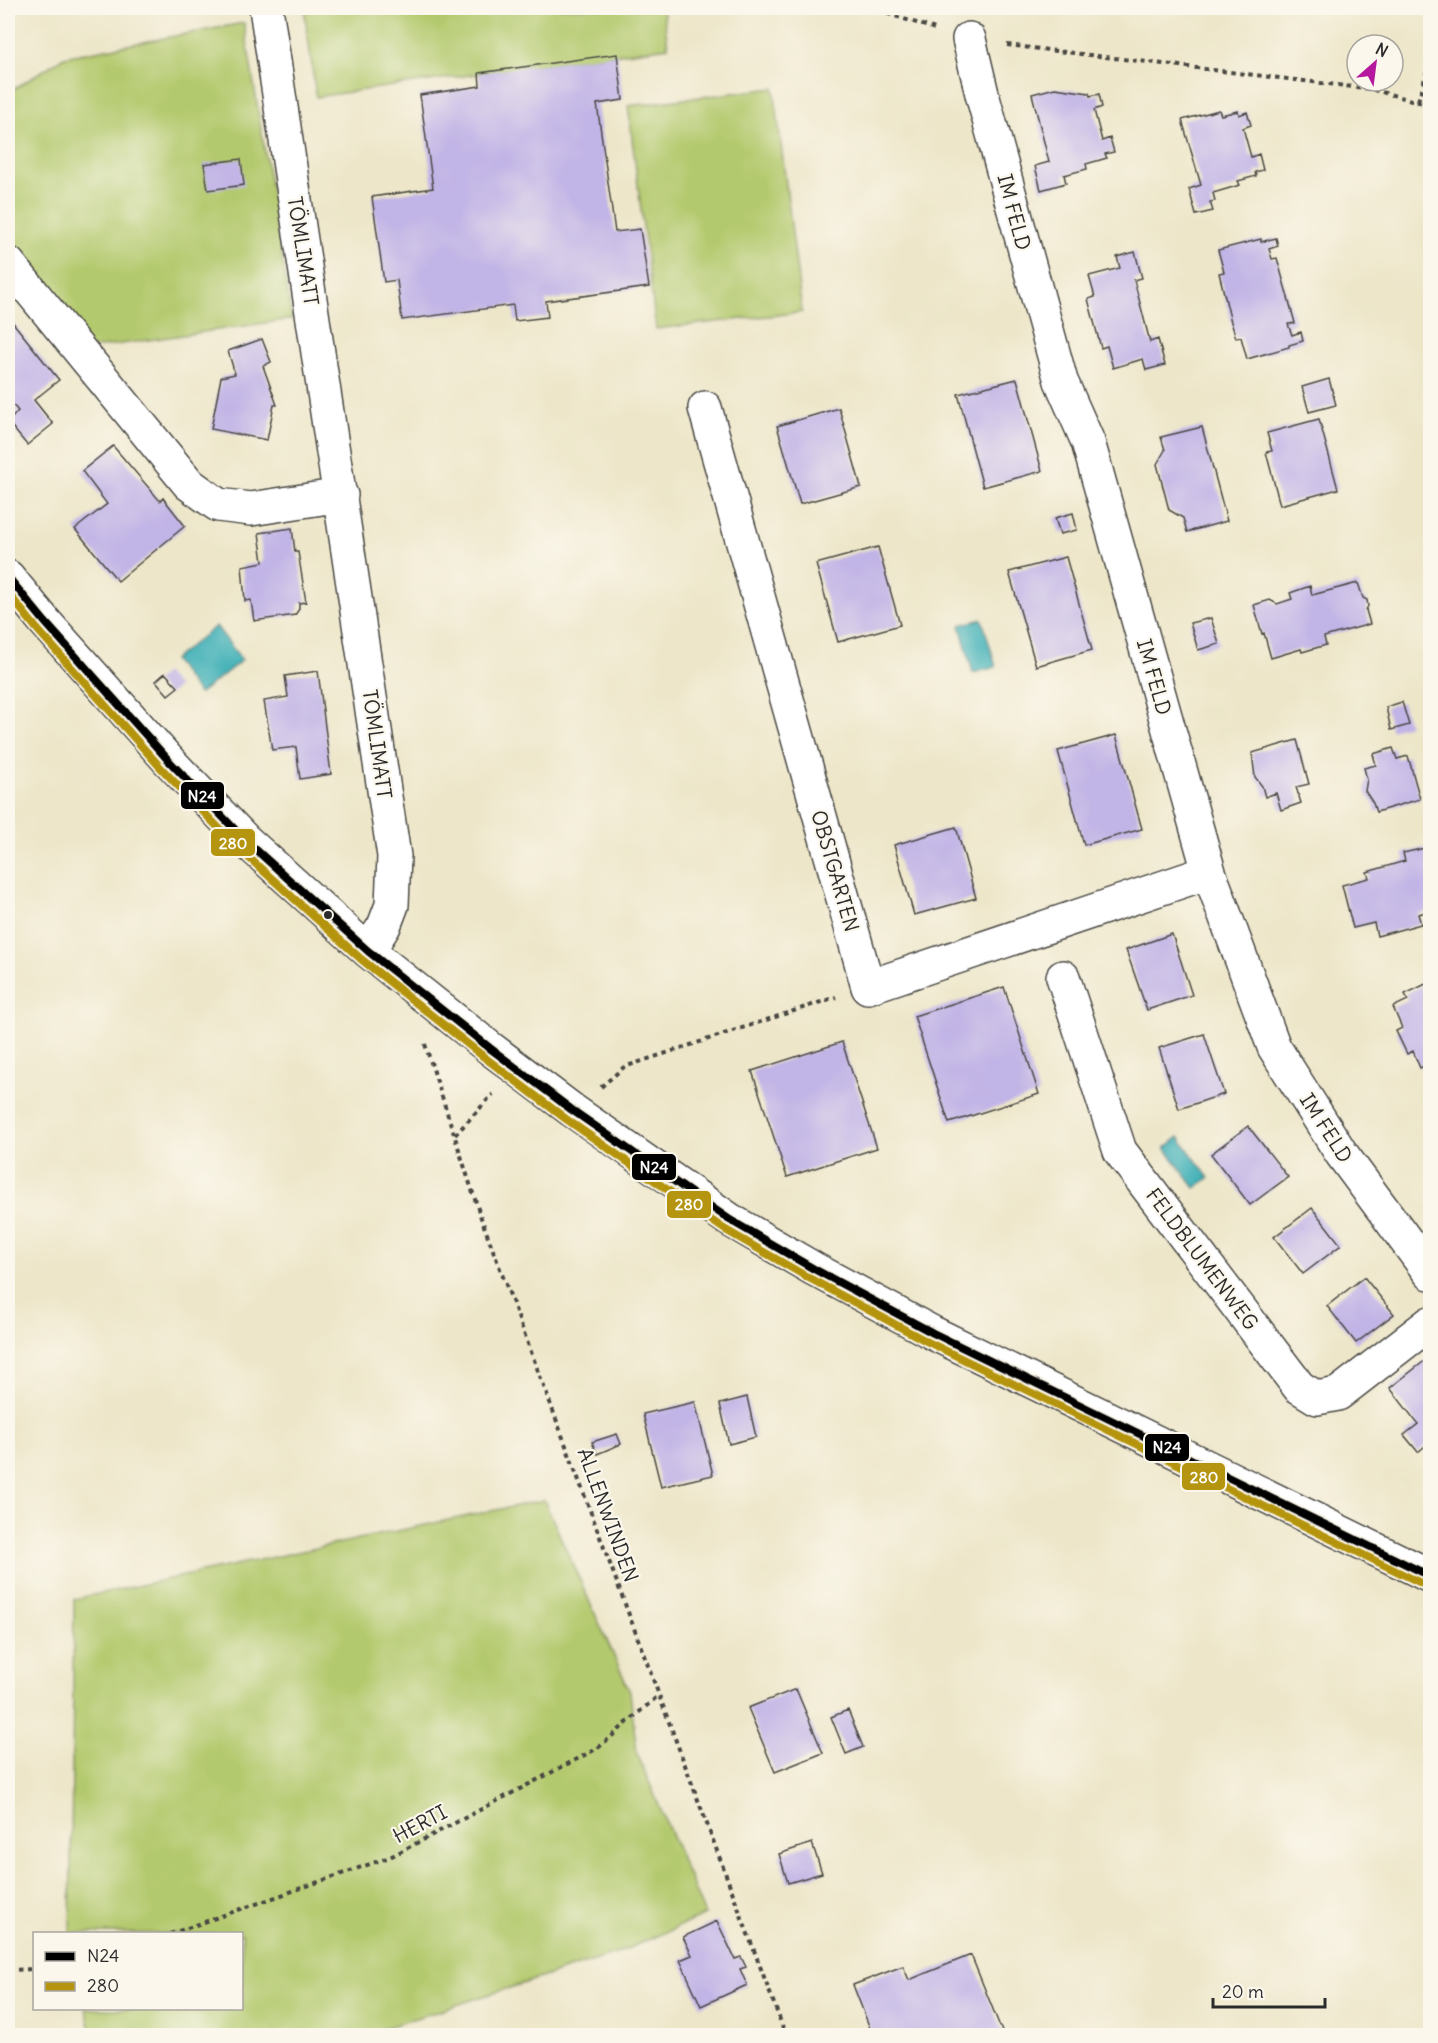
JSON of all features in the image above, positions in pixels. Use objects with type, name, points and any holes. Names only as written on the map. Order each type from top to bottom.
[{"type":"street","name":"TÖMLIMATT","points":[[266,8],[394,856],[392,905],[384,927],[368,951]]},
{"type":"street","name":"IM FELD","points":[[969,39],[1061,381],[1088,442],[1209,872],[1274,1047],[1341,1153],[1431,1273]]},
{"type":"street","points":[[8,263],[189,484],[218,505],[251,509],[341,495]]},
{"type":"street","name":"OBSTGARTEN","points":[[705,408],[868,987]]},
{"type":"street","points":[[8,577],[45,622],[170,762],[244,839],[368,951],[429,1001],[572,1110],[730,1220],[814,1269],[933,1333],[1431,1576]]},
{"type":"street","points":[[868,987],[1209,872]]},
{"type":"street","name":"FELDBLUMENWEG","points":[[1063,977],[1120,1151],[1299,1387],[1317,1398],[1338,1394],[1431,1323]]},
{"type":"path","points":[[870,8],[969,39],[1370,89],[1431,105]]},
{"type":"path","points":[[1418,101],[1431,61]]},
{"type":"path","points":[[572,1110],[624,1067],[868,987]]},
{"type":"path","name":"ALLENWINDEN","points":[[429,1001],[423,1036],[480,1215],[786,2036]]},
{"type":"path","points":[[455,1135],[516,1068]]},
{"type":"path","name":"HERTI","points":[[176,1932],[390,1857],[598,1748],[659,1695]]},
{"type":"path","points":[[8,1970],[33,1969]]},
{"type":"green space","points":[[304,8],[663,8],[668,47],[316,97]]},
{"type":"green space","points":[[244,23],[292,319],[88,349],[8,250],[8,93],[64,57]]},
{"type":"green space","points":[[774,88],[802,312],[656,329],[628,106]]},
{"type":"green space","points":[[544,1500],[630,1692],[637,1753],[705,1915],[615,1954],[363,2035],[92,2035],[86,2010],[243,2010],[243,1932],[70,1932],[74,1599]]},
{"type":"water","points":[[982,619],[996,667],[973,673],[960,625]]},
{"type":"water","points":[[216,626],[242,660],[199,694],[173,660]]},
{"type":"water","points":[[1179,1137],[1209,1178],[1195,1188],[1165,1148]]},
{"type":"building","points":[[617,54],[623,100],[597,104],[615,232],[640,229],[649,287],[546,301],[548,317],[515,321],[513,305],[402,320],[397,280],[384,282],[372,197],[433,188],[420,95],[480,86],[479,73]]},
{"type":"building","points":[[1055,88],[1089,93],[1090,96],[1099,94],[1102,107],[1094,110],[1102,141],[1110,138],[1114,152],[1105,154],[1107,158],[1086,164],[1087,169],[1064,175],[1066,183],[1041,190],[1035,166],[1049,162],[1032,94]]},
{"type":"building","points":[[1219,110],[1221,115],[1238,111],[1239,115],[1247,112],[1251,125],[1243,128],[1251,157],[1259,154],[1263,170],[1255,172],[1256,176],[1238,181],[1240,185],[1213,193],[1215,201],[1210,202],[1213,211],[1196,215],[1189,189],[1201,185],[1182,120]]},
{"type":"building","points":[[241,159],[244,185],[208,190],[204,164]]},
{"type":"building","points":[[1276,238],[1278,246],[1269,249],[1272,259],[1277,258],[1295,323],[1288,324],[1292,335],[1301,332],[1303,341],[1247,359],[1241,337],[1236,338],[1231,322],[1219,273],[1224,272],[1218,250],[1261,239],[1261,242]]},
{"type":"building","points":[[1135,252],[1142,278],[1134,280],[1150,342],[1158,339],[1165,365],[1146,370],[1143,359],[1113,368],[1107,346],[1101,348],[1088,299],[1095,297],[1089,276],[1120,268],[1117,257]]},
{"type":"building","points":[[10,319],[59,380],[34,400],[53,424],[27,445],[8,422],[18,411],[8,399],[8,321]]},
{"type":"building","points":[[262,339],[271,362],[263,366],[277,405],[274,405],[267,440],[211,429],[221,377],[235,374],[228,351]]},
{"type":"building","points":[[1017,379],[1042,471],[983,487],[958,394]]},
{"type":"building","points":[[1329,379],[1336,405],[1309,412],[1302,387]]},
{"type":"building","points":[[839,408],[861,487],[800,504],[777,426]]},
{"type":"building","points":[[1319,419],[1338,489],[1280,505],[1266,452],[1272,451],[1267,433]]},
{"type":"building","points":[[1202,427],[1227,521],[1187,532],[1183,518],[1169,510],[1157,464],[1165,450],[1161,437]]},
{"type":"building","points":[[113,446],[160,501],[163,498],[185,526],[118,581],[75,529],[107,504],[82,471]]},
{"type":"building","points":[[1073,513],[1077,530],[1060,534],[1055,518]]},
{"type":"building","points":[[292,528],[306,602],[299,603],[299,609],[295,615],[254,621],[251,600],[245,601],[242,566],[263,562],[259,533]]},
{"type":"building","points":[[878,547],[900,625],[838,642],[816,564]]},
{"type":"building","points":[[1066,557],[1092,650],[1036,666],[1009,572]]},
{"type":"building","points":[[1358,583],[1363,598],[1367,600],[1366,610],[1370,624],[1324,637],[1326,645],[1302,652],[1301,649],[1271,658],[1254,605],[1270,600],[1277,604],[1292,599],[1290,593],[1310,586],[1312,595]]},
{"type":"building","points":[[1211,618],[1219,644],[1198,650],[1190,623]]},
{"type":"building","points":[[318,671],[331,774],[300,779],[296,747],[272,750],[264,701],[288,697],[285,676]]},
{"type":"building","points":[[165,673],[178,687],[168,695],[156,681]]},
{"type":"building","points":[[1402,702],[1409,725],[1391,730],[1386,707]]},
{"type":"building","points":[[1116,735],[1142,829],[1084,845],[1058,751]]},
{"type":"building","points":[[1297,740],[1309,784],[1296,787],[1301,803],[1281,810],[1276,793],[1265,797],[1262,786],[1255,777],[1252,753]]},
{"type":"building","points":[[1393,748],[1397,759],[1408,756],[1420,799],[1376,812],[1365,791],[1367,779],[1364,768],[1376,765],[1373,754]]},
{"type":"building","points":[[956,827],[976,898],[914,915],[894,845]]},
{"type":"building","points":[[1425,848],[1430,869],[1430,911],[1418,914],[1421,924],[1377,936],[1374,923],[1353,928],[1342,885],[1369,878],[1367,872],[1405,861],[1403,853]]},
{"type":"building","points":[[1172,934],[1192,995],[1147,1010],[1126,950]]},
{"type":"building","points":[[1430,982],[1430,1063],[1420,1068],[1413,1051],[1407,1054],[1396,1031],[1402,1028],[1393,1007],[1408,1000],[1405,994]]},
{"type":"building","points":[[1004,987],[1039,1094],[949,1123],[914,1016]]},
{"type":"building","points":[[1204,1034],[1224,1094],[1179,1109],[1159,1048]]},
{"type":"building","points":[[842,1042],[877,1148],[787,1177],[752,1071]]},
{"type":"building","points":[[1248,1126],[1288,1177],[1250,1205],[1211,1154]]},
{"type":"building","points":[[1312,1208],[1341,1245],[1303,1274],[1274,1237]]},
{"type":"building","points":[[1364,1277],[1394,1314],[1356,1343],[1327,1306]]},
{"type":"building","points":[[1427,1359],[1430,1363],[1430,1442],[1418,1452],[1404,1435],[1418,1424],[1390,1388]]},
{"type":"building","points":[[747,1397],[756,1437],[729,1444],[720,1404]]},
{"type":"building","points":[[695,1402],[713,1475],[661,1487],[643,1414]]},
{"type":"building","points":[[617,1434],[621,1444],[597,1454],[592,1442]]},
{"type":"building","points":[[796,1689],[823,1753],[775,1772],[748,1708]]},
{"type":"building","points":[[848,1710],[863,1747],[846,1754],[831,1717]]},
{"type":"building","points":[[812,1843],[822,1873],[788,1883],[779,1854]]},
{"type":"building","points":[[717,1921],[735,1959],[741,1957],[746,1967],[740,1969],[747,1985],[701,2006],[680,1960],[692,1955],[683,1937]]},
{"type":"building","points":[[971,1955],[1003,2034],[998,2036],[873,2036],[853,1985],[903,1966],[909,1980]]},
{"type":"transit line","name":"N24","points":[[8,577],[45,622],[170,762],[244,839],[368,951],[572,1110],[730,1220],[814,1269],[933,1333],[1430,1576]]},
{"type":"transit line","name":"280","points":[[8,593],[37,629],[162,769],[237,847],[361,959],[566,1119],[724,1229],[809,1278],[928,1342],[1425,1585]]}]
